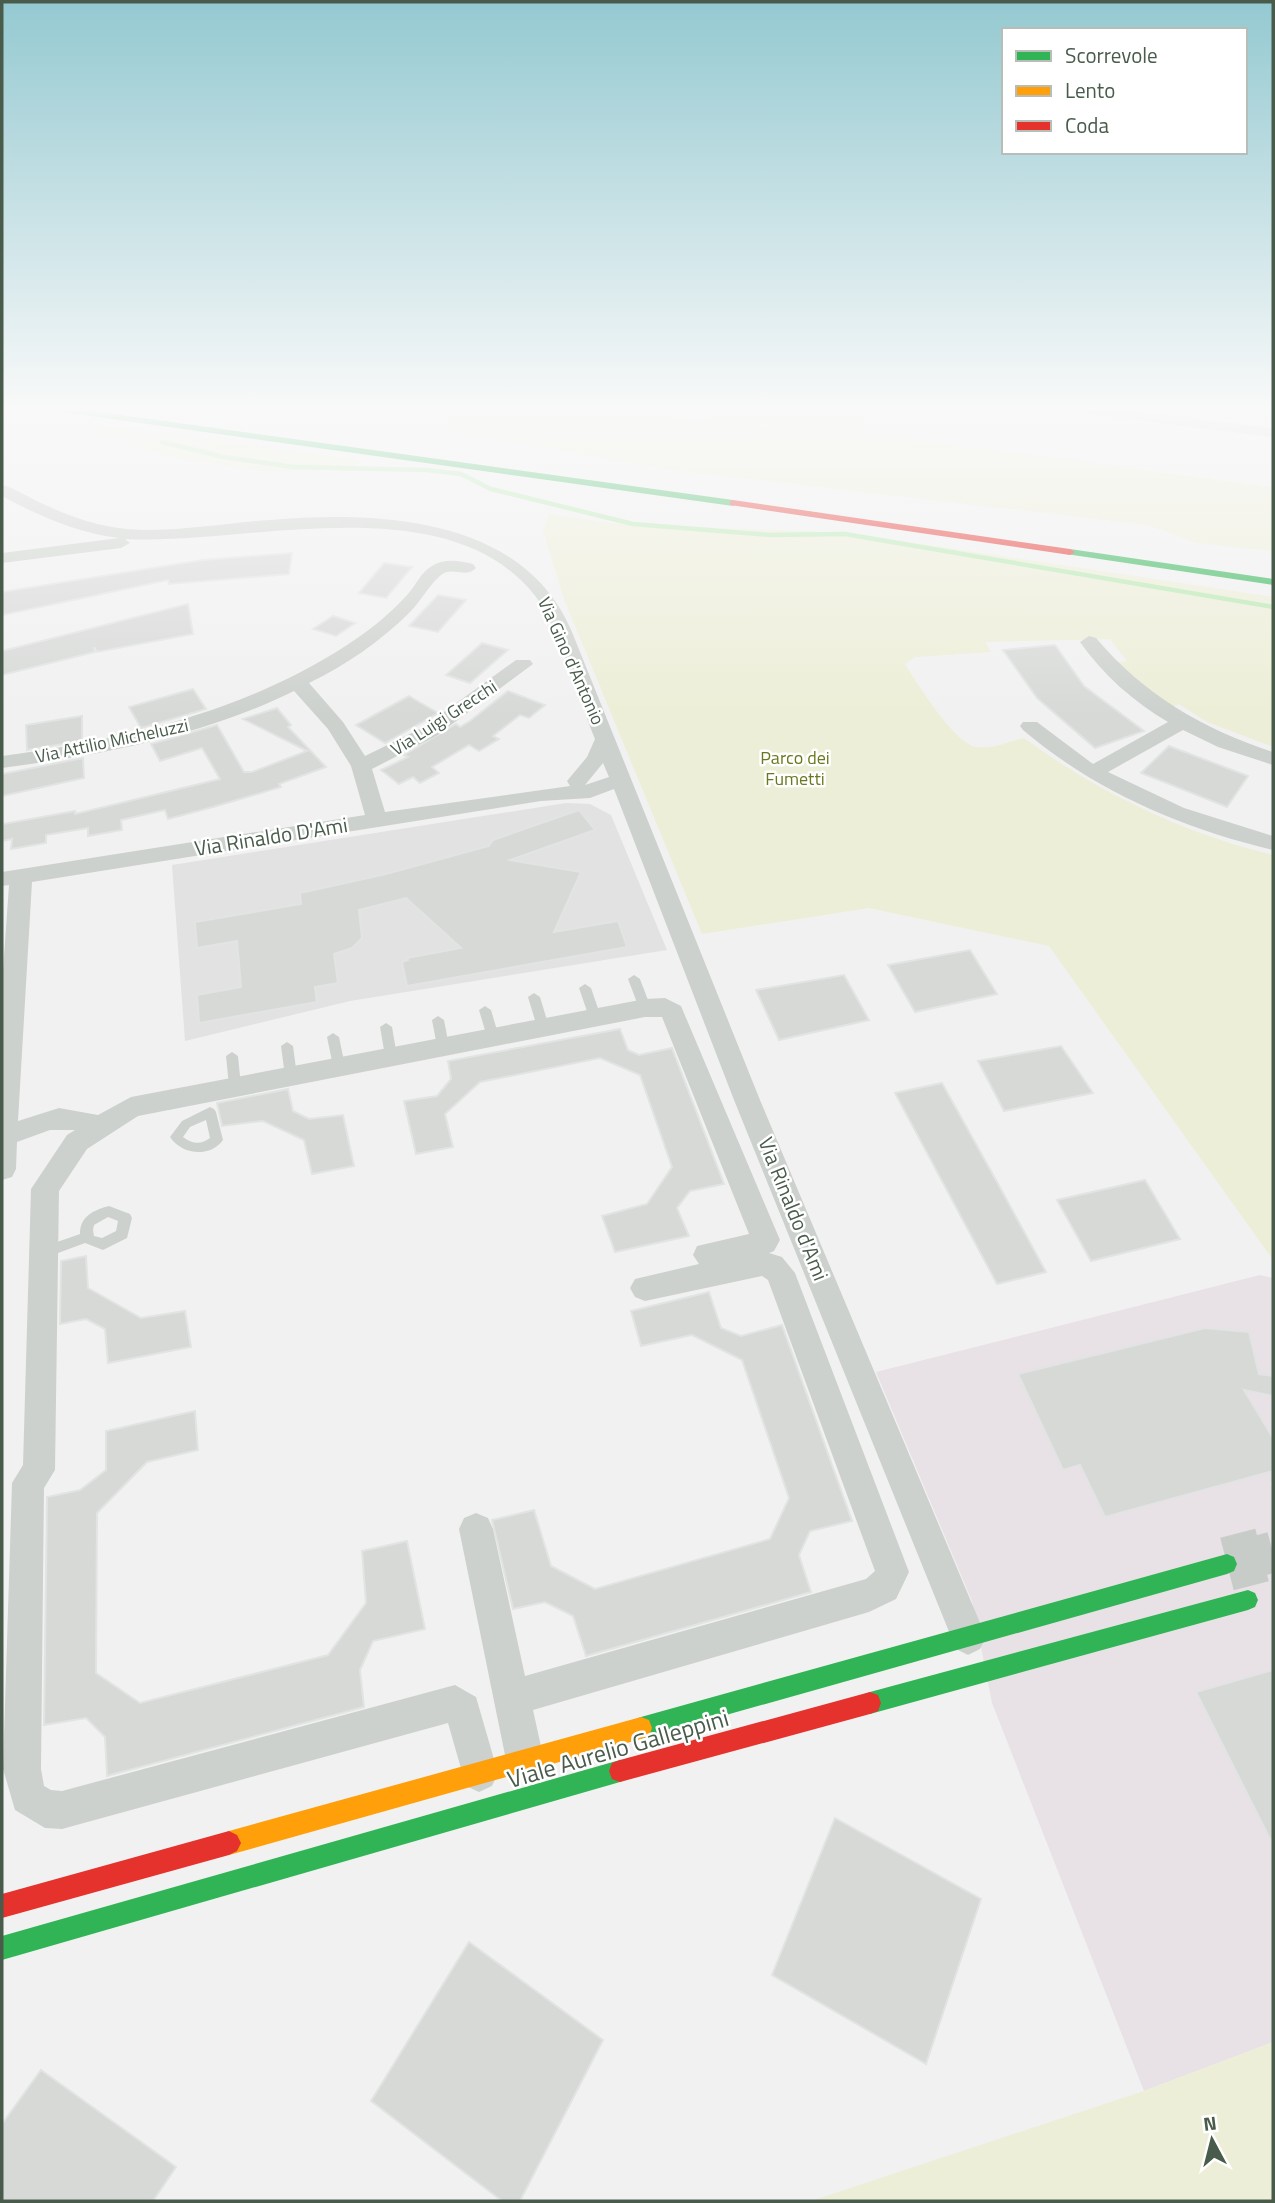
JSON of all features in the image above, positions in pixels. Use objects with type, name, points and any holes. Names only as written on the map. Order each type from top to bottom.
[{"type":"main road","points":[[787,511],[1273,582]]},
{"type":"main road","points":[[884,511],[1273,566]]},
{"type":"main road","name":"Viale Aurelio Galleppini","points":[[2,1906],[1227,1564]]},
{"type":"main road","name":"Viale Aurelio Galleppini","points":[[2,1948],[692,1751],[1248,1600]]},
{"type":"street","points":[[48,511],[78,525],[108,532],[171,535]]},
{"type":"street","name":"Via Gino d'Antonio","points":[[171,535],[282,524],[351,522],[431,532],[489,552],[524,574],[546,597],[625,793]]},
{"type":"street","points":[[78,525],[82,545]]},
{"type":"street","points":[[2,558],[99,542],[108,532]]},
{"type":"street","points":[[82,545],[171,535]]},
{"type":"street","name":"Via Attilio Micheluzzi","points":[[2,762],[142,739],[229,712],[298,683],[376,633],[411,601],[438,569],[450,566],[467,568]]},
{"type":"street","points":[[1089,642],[1130,687],[1183,722],[1225,743],[1273,759]]},
{"type":"street","name":"Via Luigi Grecchi","points":[[361,766],[429,732],[523,664]]},
{"type":"street","points":[[298,683],[336,726],[361,766],[377,820]]},
{"type":"street","points":[[1093,772],[1183,722]]},
{"type":"street","points":[[1030,726],[1093,772],[1174,811],[1273,843]]},
{"type":"street","points":[[579,786],[596,760],[605,738]]},
{"type":"street","name":"Via Rinaldo D'Ami","points":[[11,878],[579,786],[608,797],[625,793]]},
{"type":"street","name":"Via Rinaldo d'Ami","points":[[625,793],[968,1637]]},
{"type":"street","points":[[2,1169],[12,1133],[11,878]]},
{"type":"street","points":[[479,1773],[463,1710],[454,1703],[62,1810],[45,1809],[28,1797],[22,1769],[28,1483],[39,1470],[45,1189],[77,1142],[131,1107],[219,1096],[291,1076],[336,1052],[489,1023],[543,1027],[645,1008],[665,1007],[672,1012],[766,1240],[764,1243],[704,1248]]},
{"type":"street","points":[[12,1133],[40,1121],[66,1116],[100,1127]]},
{"type":"street","points":[[12,1133],[55,1139],[71,1150]]},
{"type":"street","points":[[512,1698],[869,1595],[889,1583],[892,1572],[780,1273],[772,1266],[762,1265],[645,1288]]},
{"type":"street","points":[[476,1529],[525,1760]]},
{"type":"lane","points":[[634,979],[645,1008]]},
{"type":"lane","points":[[585,988],[595,1017]]},
{"type":"lane","points":[[534,997],[543,1027]]},
{"type":"lane","points":[[287,1046],[291,1076]]},
{"type":"lane","points":[[219,1096],[232,1056]]},
{"type":"lane","points":[[42,1253],[87,1237]]},
{"type":"shaded area","points":[[566,803],[590,804],[611,815],[667,950],[350,1001],[185,1041],[172,865]]},
{"type":"shaded area","points":[[1260,1275],[1273,1278],[1273,2042],[1144,2091],[992,1703],[972,1601],[876,1372]]},
{"type":"green space","points":[[1025,511],[1273,511],[1273,551],[1197,543],[1148,525]]},
{"type":"green space","name":"Parco dei Fumetti","points":[[549,514],[618,524],[850,533],[1273,597],[1273,747],[1207,722],[1179,704],[1169,708],[1114,663],[1127,661],[1110,639],[985,642],[991,652],[915,657],[905,664],[947,724],[967,743],[976,747],[988,747],[1024,738],[1082,776],[1143,809],[1207,835],[1273,855],[1273,1260],[1049,946],[869,908],[702,934],[564,599],[543,531]]},
{"type":"green space","points":[[1273,2042],[1273,2201],[811,2201],[1144,2091]]},
{"type":"building","points":[[292,553],[289,574],[169,584],[168,580],[2,615],[2,592],[203,560]]},
{"type":"building","points":[[384,563],[412,567],[386,598],[359,593]]},
{"type":"building","points":[[438,595],[466,600],[438,632],[409,626]]},
{"type":"building","points":[[188,604],[193,634],[97,652],[94,647],[95,652],[2,675],[2,651]]},
{"type":"building","points":[[333,616],[355,623],[336,636],[313,629]]},
{"type":"building","points":[[482,643],[508,650],[470,683],[446,675]]},
{"type":"building","points":[[1055,645],[1084,686],[1144,731],[1095,748],[1037,698],[1003,650]]},
{"type":"building","points":[[193,689],[206,709],[141,728],[129,707]]},
{"type":"building","points":[[508,691],[545,705],[529,718],[520,715],[493,736],[499,739],[479,751],[469,745],[432,767],[439,773],[420,783],[413,777],[399,784],[381,770],[408,757],[404,755],[456,724],[460,727],[470,721]]},
{"type":"building","points":[[409,696],[438,713],[385,743],[356,725]]},
{"type":"building","points":[[277,708],[291,725],[288,727],[326,767],[279,784],[281,787],[168,819],[165,810],[121,820],[122,830],[88,836],[88,828],[46,835],[46,843],[11,849],[12,839],[2,841],[3,824],[75,811],[75,814],[220,779],[202,748],[160,761],[151,744],[217,725],[244,772],[252,772],[307,751],[243,719]]},
{"type":"building","points":[[82,716],[82,741],[27,750],[26,725]]},
{"type":"building","points":[[1169,746],[1248,776],[1227,807],[1141,773]]},
{"type":"building","points":[[83,758],[84,778],[2,796],[2,774]]},
{"type":"building","points":[[579,810],[595,830],[510,860],[581,872],[554,932],[618,921],[627,947],[407,986],[402,962],[408,960],[407,958],[461,948],[406,898],[359,910],[362,938],[352,948],[334,954],[338,983],[315,987],[317,1002],[199,1023],[197,995],[241,987],[237,941],[197,948],[195,922],[301,904],[300,893],[386,874],[489,846],[493,840]]},
{"type":"building","points":[[970,950],[997,994],[915,1012],[888,965]]},
{"type":"building","points":[[844,975],[869,1020],[779,1040],[756,990]]},
{"type":"building","points":[[620,1029],[628,1050],[639,1055],[672,1048],[724,1184],[690,1191],[677,1208],[689,1236],[615,1252],[602,1216],[647,1204],[672,1167],[640,1075],[600,1058],[480,1082],[445,1114],[453,1147],[416,1154],[404,1101],[437,1096],[451,1079],[448,1061]]},
{"type":"building","points":[[1061,1046],[1093,1093],[1004,1111],[978,1061]]},
{"type":"building","points":[[942,1083],[1046,1272],[997,1284],[895,1093]]},
{"type":"building","points":[[288,1089],[293,1111],[309,1119],[343,1115],[354,1166],[312,1174],[304,1140],[263,1121],[222,1126],[217,1103]]},
{"type":"building","points":[[1145,1180],[1180,1239],[1091,1261],[1057,1200]]},
{"type":"building","points":[[86,1256],[88,1288],[141,1318],[185,1311],[191,1347],[108,1363],[105,1329],[86,1319],[60,1324],[61,1261]]},
{"type":"building","points":[[709,1292],[721,1328],[741,1336],[782,1325],[852,1521],[810,1531],[799,1555],[811,1592],[586,1656],[573,1616],[545,1602],[513,1609],[492,1520],[534,1510],[551,1566],[595,1589],[770,1539],[789,1498],[742,1360],[692,1335],[641,1346],[631,1311]]},
{"type":"building","points":[[1205,1328],[1249,1332],[1259,1374],[1273,1376],[1273,1396],[1244,1390],[1273,1438],[1273,1471],[1105,1517],[1080,1465],[1063,1470],[1018,1374]]},
{"type":"building","points":[[195,1411],[198,1450],[147,1462],[97,1513],[96,1673],[140,1703],[328,1655],[366,1603],[362,1551],[407,1541],[425,1629],[373,1641],[360,1670],[364,1707],[107,1776],[105,1737],[86,1718],[44,1725],[47,1497],[80,1490],[106,1470],[106,1431]]},
{"type":"building","points":[[1273,1670],[1273,1845],[1196,1692]]},
{"type":"building","points":[[835,1818],[981,1899],[926,2064],[772,1975]]},
{"type":"building","points":[[469,1942],[603,2040],[520,2201],[502,2201],[371,2101]]},
{"type":"building","points":[[41,2070],[176,2167],[153,2201],[2,2201],[2,2124]]},
{"type":"waterway","points":[[579,511],[633,524],[771,535],[845,534],[1273,607]]},
{"type":"tunnel","points":[[1255,1557],[1273,1552]]},
{"type":"tunnel","points":[[1227,1564],[1262,1555]]},
{"type":"traffic: fast","points":[[1070,552],[1273,582]]},
{"type":"traffic: fast","points":[[641,1728],[1227,1564]]},
{"type":"traffic: fast","points":[[870,1703],[1248,1600]]},
{"type":"traffic: fast","points":[[2,1948],[620,1771]]},
{"type":"traffic: slow","points":[[229,1843],[641,1728]]},
{"type":"traffic: jam","points":[[787,511],[1070,552]]},
{"type":"traffic: jam","points":[[620,1771],[870,1703]]},
{"type":"traffic: jam","points":[[2,1906],[229,1843]]}]
